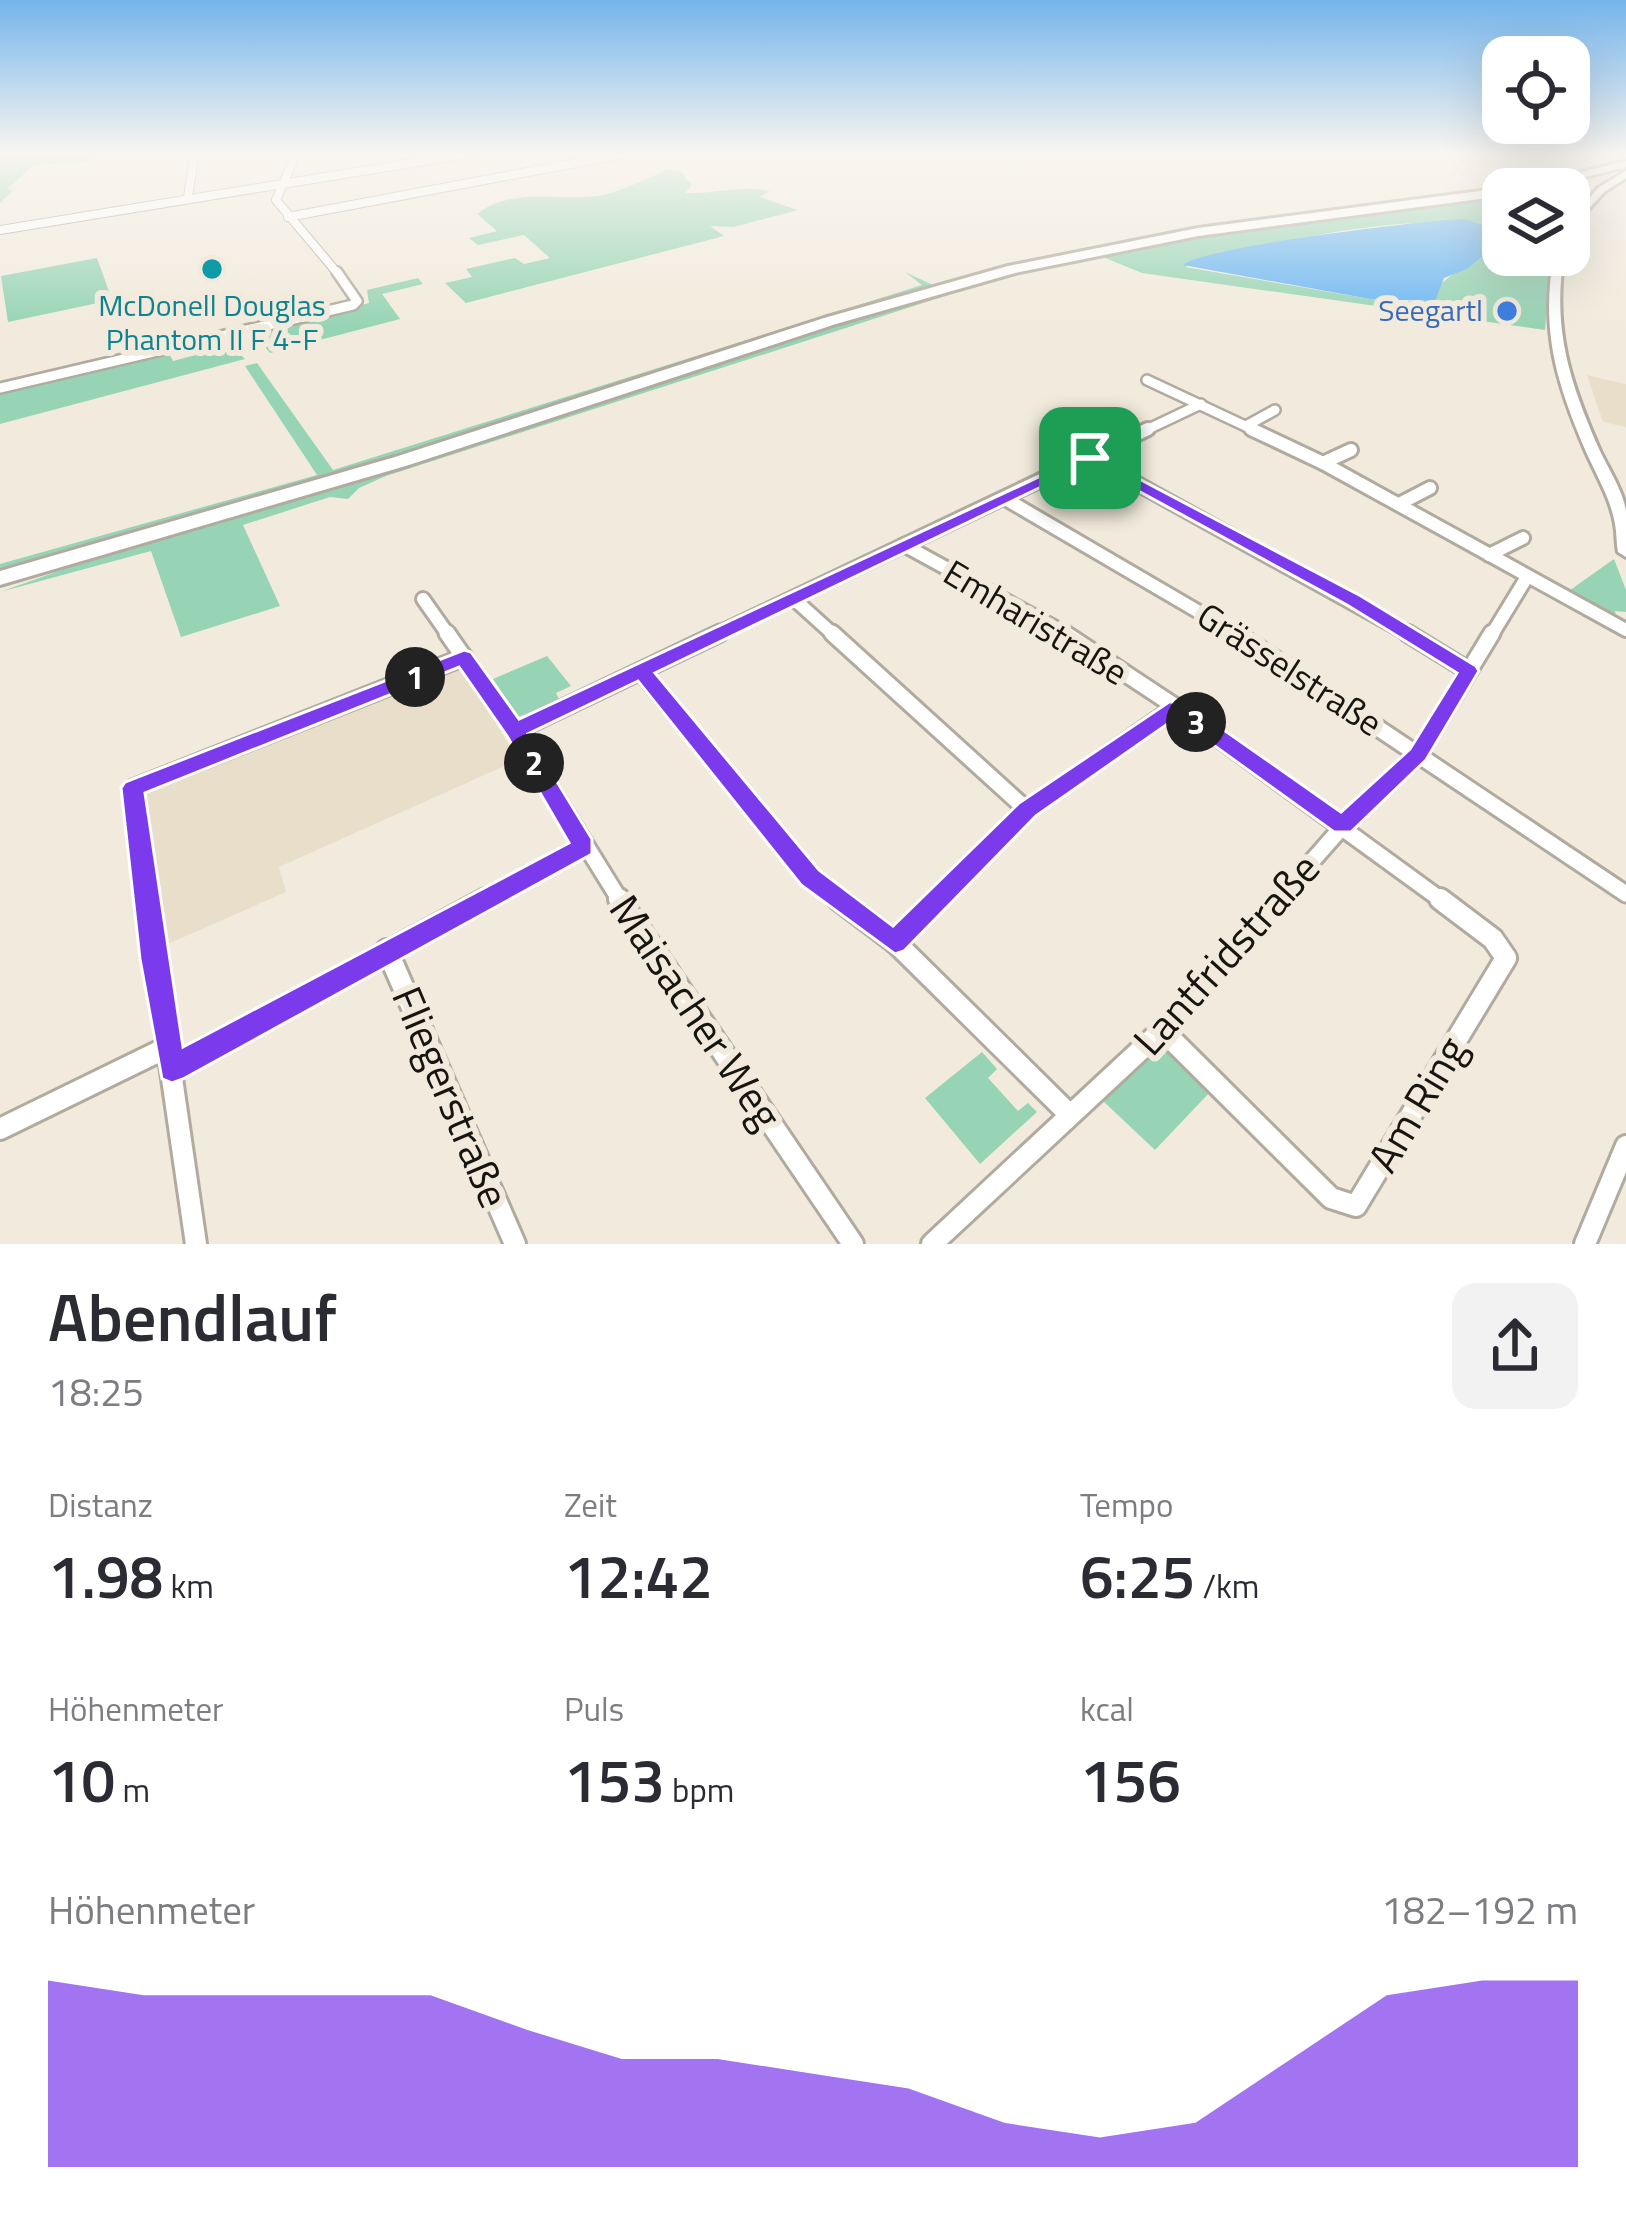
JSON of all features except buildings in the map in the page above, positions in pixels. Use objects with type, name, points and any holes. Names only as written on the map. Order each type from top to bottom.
[{"type":"highway","points":[[0,578],[402,461],[830,321],[1013,269],[1198,232],[1365,210]]},
{"type":"street","points":[[0,230],[114,210]]},
{"type":"street","points":[[0,388],[353,305],[357,301],[353,291],[283,210]]},
{"type":"street","points":[[288,217],[325,210]]},
{"type":"street","points":[[1557,276],[1553,312],[1561,375],[1623,519],[1626,552]]},
{"type":"street","points":[[1147,380],[1323,463],[1626,630]]},
{"type":"street","points":[[515,730],[1201,404]]},
{"type":"street","points":[[1246,425],[1275,410]]},
{"type":"street","points":[[1323,463],[1351,450]]},
{"type":"street","points":[[1090,458],[1354,601],[1469,671]]},
{"type":"street","points":[[1399,504],[1430,488]]},
{"type":"street","name":"Grässelstraße","points":[[1004,498],[1208,615],[1626,894]]},
{"type":"street","points":[[1490,555],[1522,538]]},
{"type":"street","name":"Emharistraße","points":[[904,545],[1069,636],[1342,826]]},
{"type":"street","name":"Lantfridstraße","points":[[932,1244],[1162,1030],[1342,826],[1418,754],[1527,577]]},
{"type":"street","name":"Maisacher Weg","points":[[423,599],[515,730],[584,847],[853,1244]]},
{"type":"street","points":[[794,599],[1027,810]]},
{"type":"street","points":[[196,1244],[133,788],[464,657]]},
{"type":"street","points":[[641,670],[810,877],[895,942],[1069,1114]]},
{"type":"street","points":[[895,942],[1027,810],[1176,707]]},
{"type":"street","name":"Am Ring","points":[[1162,1030],[1331,1198],[1356,1206],[1506,958],[1493,939],[1342,826]]},
{"type":"street","points":[[0,1129],[170,1058],[584,847]]},
{"type":"street","name":"Fliegerstraße","points":[[387,950],[515,1244]]},
{"type":"street","points":[[1585,1244],[1626,1146]]},
{"type":"shaded area","points":[[1587,375],[1626,384],[1626,427],[1603,422]]},
{"type":"shaded area","points":[[460,663],[518,760],[279,867],[286,892],[168,944],[143,788]]},
{"type":"green space","points":[[483,210],[798,210],[733,227],[710,226],[724,236],[466,303],[445,283],[472,277],[466,269],[515,258],[524,264],[550,258],[524,235],[478,245],[469,238],[497,231],[477,214]]},
{"type":"green space","points":[[1387,210],[1482,210],[1482,228],[1438,223],[1347,230],[1185,267],[1370,299],[1423,302],[1482,254],[1482,276],[1549,276],[1545,330],[1142,273],[1098,255],[1202,234]]},
{"type":"green space","points":[[97,258],[112,300],[8,322],[1,276]]},
{"type":"green space","points":[[905,272],[935,286],[398,459],[0,574],[0,564],[317,475],[245,366],[257,363],[333,470],[922,285]]},
{"type":"green space","points":[[418,278],[423,284],[382,294],[400,319],[270,353],[254,333],[369,303],[367,290]]},
{"type":"green space","points":[[944,291],[951,294],[386,476],[359,488],[348,499],[330,497],[243,525],[280,606],[181,637],[151,551],[0,592],[103,555],[404,465]]},
{"type":"green space","points":[[225,340],[245,359],[0,424],[0,393],[170,355],[173,361],[203,353],[200,346]]},
{"type":"green space","points":[[1614,559],[1626,590],[1626,612],[1615,611],[1617,620],[1566,593]]},
{"type":"green space","points":[[547,656],[571,686],[556,693],[560,701],[518,717],[493,679]]},
{"type":"green space","points":[[1160,1047],[1169,1047],[1211,1091],[1155,1150],[1102,1100]]},
{"type":"green space","points":[[982,1052],[997,1069],[988,1078],[1018,1111],[1028,1103],[1037,1112],[980,1164],[925,1098]]},
{"type":"water","points":[[1464,219],[1482,225],[1482,256],[1444,278],[1435,301],[1370,299],[1183,265],[1230,250]]},
{"type":"place","name":"McDonell Douglas Phantom II F 4-F","points":[[212,269]]},
{"type":"place","name":"Seegartl","points":[[1507,311]]},
{"type":"route","points":[[1090,458],[794,599],[730,628],[515,730],[464,657],[133,788],[153,959],[172,1068],[584,847],[515,730],[641,670],[810,877],[895,942],[1027,810],[1176,707],[1342,826],[1418,754],[1469,671],[1354,601],[1090,458]]}]
